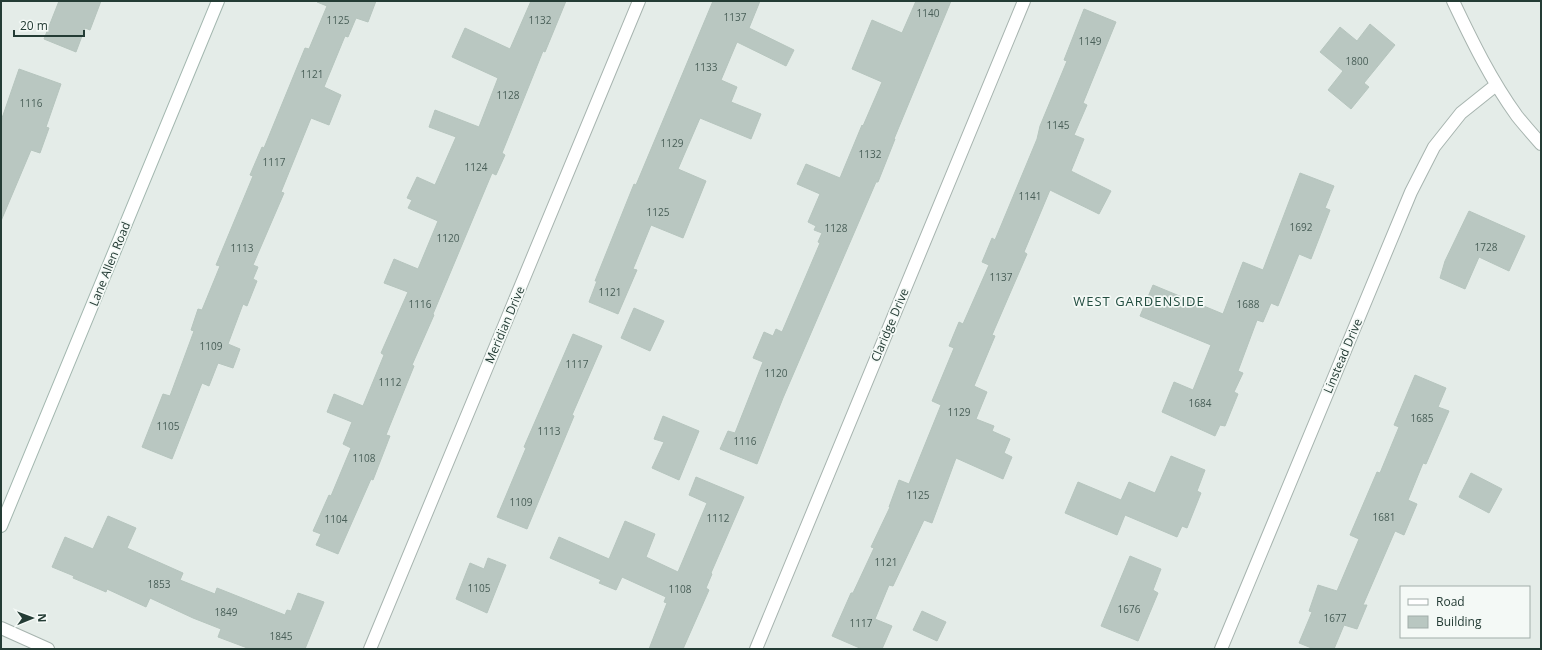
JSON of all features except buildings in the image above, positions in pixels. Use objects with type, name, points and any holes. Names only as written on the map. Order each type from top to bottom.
[{"type":"street","name":"Lane Allen Road","points":[[1,526],[218,1]]},
{"type":"street","name":"Meridian Drive","points":[[370,649],[639,1]]},
{"type":"street","name":"Claridge Drive","points":[[756,649],[1024,1]]},
{"type":"street","points":[[1453,1],[1475,48],[1496,85],[1518,116],[1541,144]]},
{"type":"street","name":"Linstead Drive","points":[[1221,649],[1411,192],[1434,147],[1462,113],[1496,85]]},
{"type":"street","points":[[1,628],[48,649]]},
{"type":"district","name":"WEST GARDENSIDE","points":[[1139,301]]}]
